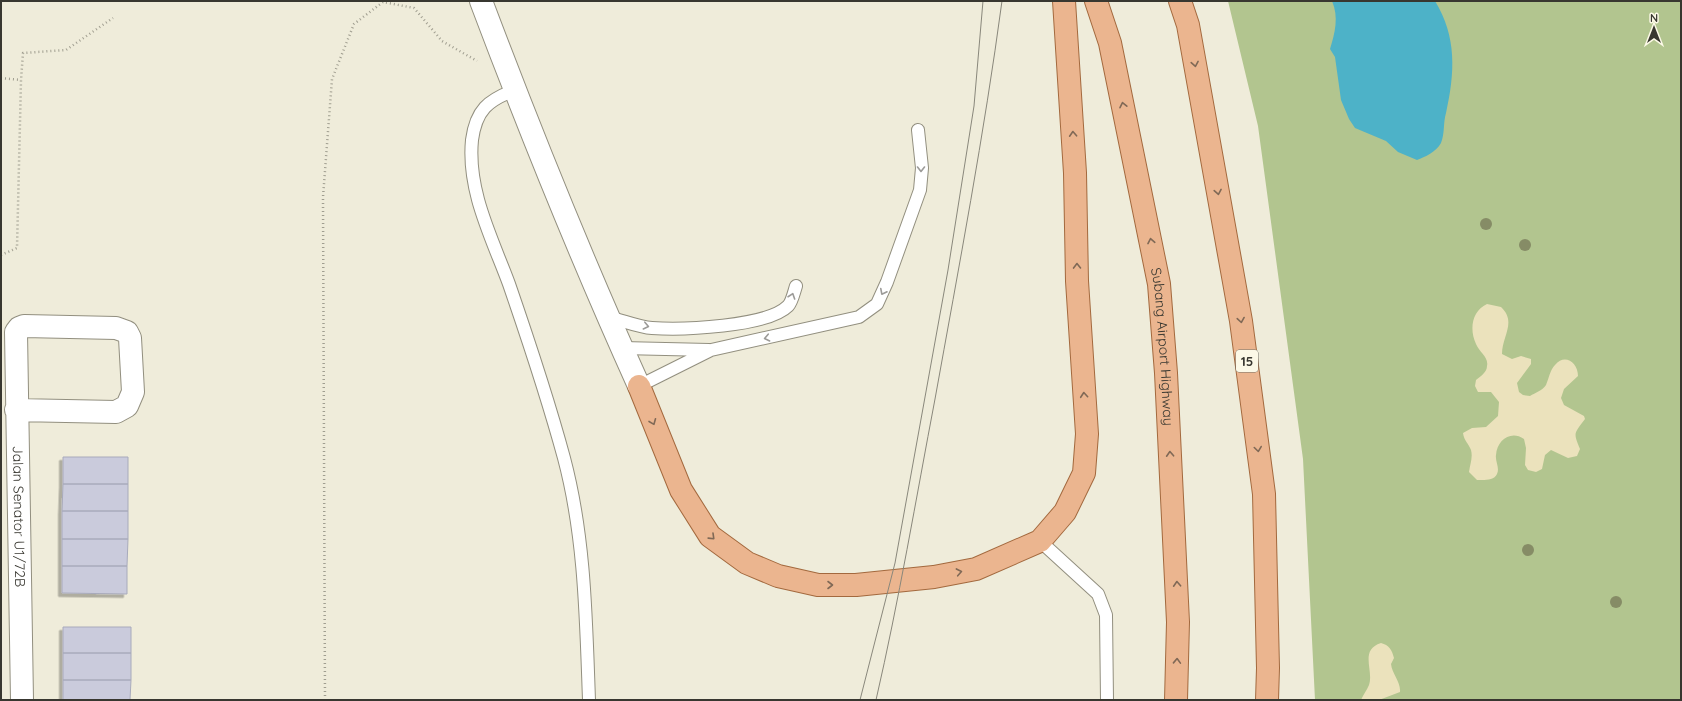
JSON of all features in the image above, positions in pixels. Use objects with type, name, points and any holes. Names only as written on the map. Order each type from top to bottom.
[{"type":"main road","points":[[639,386],[681,490],[710,536],[747,563],[778,576],[818,585],[856,585],[934,577],[976,569],[1040,541],[1065,512],[1084,473],[1087,434],[1078,297],[1075,173],[1064,1]]},
{"type":"main road","name":"Subang Airport Highway","points":[[1096,1],[1110,43],[1159,284],[1166,373],[1178,622],[1176,700]]},
{"type":"main road","name":"15","points":[[1180,1],[1188,26],[1241,321],[1264,494],[1268,668],[1267,700]]},
{"type":"street","points":[[481,1],[515,90],[608,317],[639,386]]},
{"type":"street","name":"Jalan Senator U1/72B","points":[[16,410],[116,412],[126,406],[133,392],[130,338],[127,332],[116,328],[24,326],[19,328],[16,332],[16,410],[22,700]]},
{"type":"lane","points":[[515,90],[494,98],[479,114],[472,140],[472,168],[479,207],[508,283],[548,401],[574,501],[584,579],[589,700]]},
{"type":"lane","points":[[622,348],[711,350],[859,318],[876,304],[888,282],[920,190],[922,168],[918,130]]},
{"type":"lane","points":[[608,317],[650,328],[692,329],[742,322],[773,315],[789,305],[796,286]]},
{"type":"lane","points":[[639,386],[711,350]]},
{"type":"lane","points":[[1040,541],[1098,594],[1106,615],[1107,700]]},
{"type":"path","points":[[325,700],[323,197],[332,79],[354,24],[383,2],[414,8],[442,41],[479,62],[506,66]]},
{"type":"path","points":[[1,255],[17,248],[23,53],[66,50],[113,18]]},
{"type":"path","points":[[1,78],[21,80]]},
{"type":"green space","points":[[1228,1],[1681,1],[1681,700],[1315,700],[1303,459],[1258,126]]},
{"type":"sand","points":[[1487,304],[1501,307],[1508,318],[1508,329],[1502,354],[1512,359],[1521,356],[1531,359],[1531,364],[1517,383],[1519,392],[1523,395],[1530,396],[1543,388],[1546,385],[1552,369],[1559,361],[1570,361],[1576,367],[1578,376],[1564,389],[1561,398],[1564,405],[1584,416],[1585,419],[1576,433],[1576,439],[1580,449],[1577,456],[1568,458],[1551,450],[1545,455],[1542,469],[1536,472],[1528,470],[1525,465],[1526,448],[1524,439],[1519,436],[1510,436],[1502,441],[1497,450],[1496,457],[1498,469],[1494,478],[1488,480],[1477,480],[1469,472],[1472,453],[1463,433],[1472,428],[1486,427],[1498,416],[1499,402],[1491,392],[1478,392],[1475,386],[1476,380],[1487,368],[1487,360],[1477,347],[1472,327],[1478,311]]},
{"type":"sand","points":[[1381,643],[1390,648],[1394,658],[1391,664],[1400,688],[1400,692],[1379,700],[1361,700],[1369,685],[1369,655],[1374,646]]},
{"type":"water","points":[[1332,1],[1435,1],[1442,15],[1451,42],[1452,69],[1444,132],[1441,143],[1430,154],[1417,160],[1398,152],[1386,141],[1355,128],[1349,119],[1341,100],[1335,57],[1330,49],[1335,31],[1336,19]]},
{"type":"building","points":[[63,457],[128,457],[128,484],[63,484]]},
{"type":"building","points":[[63,484],[128,484],[128,511],[62,511]]},
{"type":"building","points":[[62,511],[128,511],[128,539],[62,539]]},
{"type":"building","points":[[62,539],[128,539],[127,566],[62,566]]},
{"type":"building","points":[[62,566],[127,566],[127,594],[62,593]]},
{"type":"building","points":[[63,627],[131,627],[131,653],[63,653]]},
{"type":"building","points":[[63,653],[131,653],[131,680],[63,680]]},
{"type":"building","points":[[63,680],[131,680],[130,700],[63,700]]},
{"type":"tram line","points":[[860,700],[895,563],[948,270],[974,106],[983,1]]},
{"type":"tram line","points":[[876,700],[900,587],[953,300],[979,151],[1002,1]]}]
